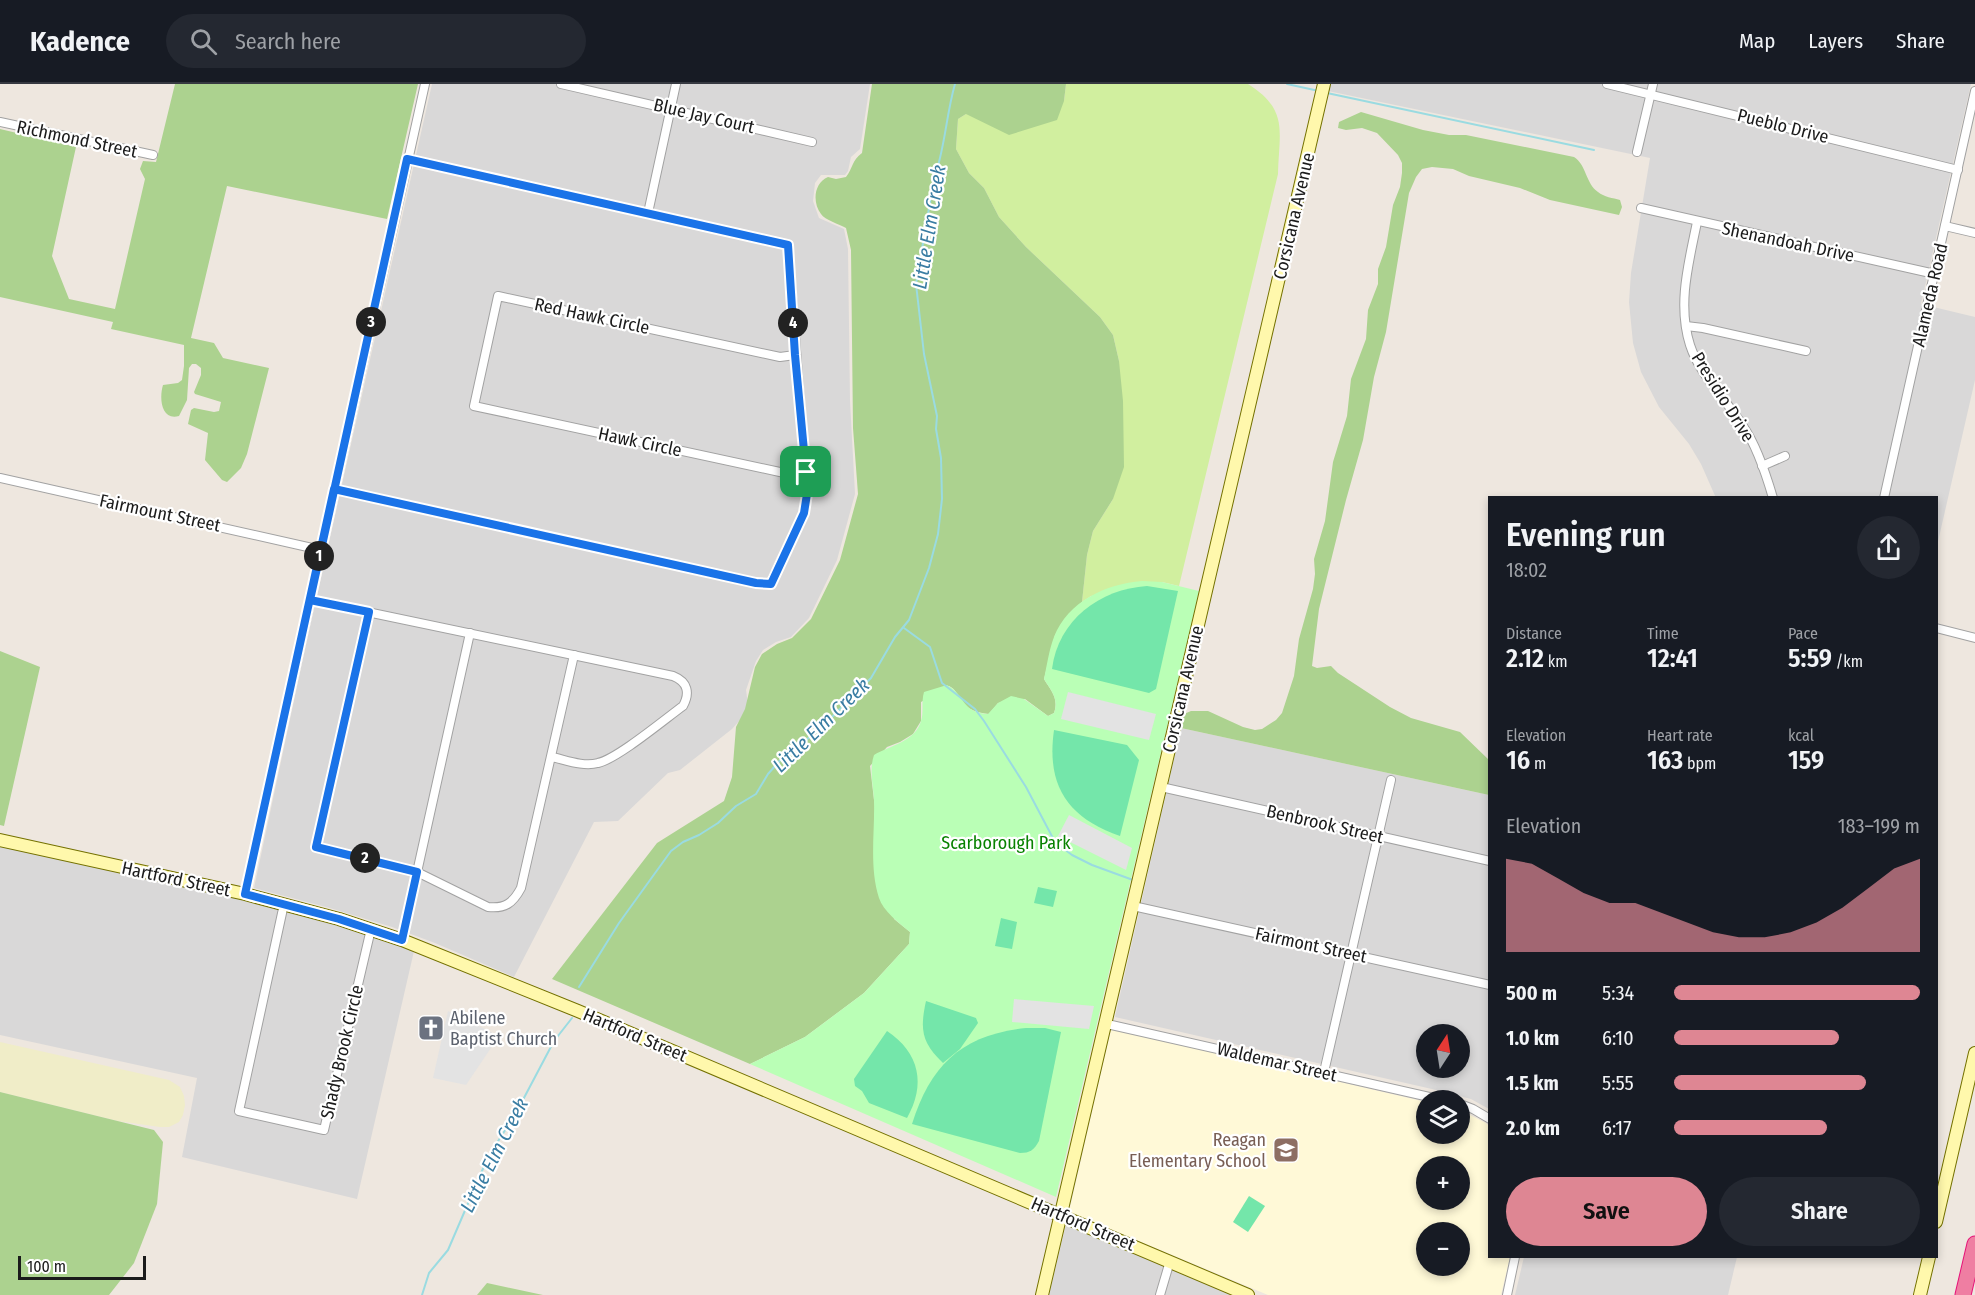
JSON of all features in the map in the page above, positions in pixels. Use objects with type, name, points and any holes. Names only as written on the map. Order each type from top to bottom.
[{"type":"highway","points":[[1963,1295],[1975,1244]]},
{"type":"street","points":[[245,894],[425,84]]},
{"type":"street","name":"Blue Jay Court","points":[[561,84],[812,142]]},
{"type":"street","points":[[648,213],[676,84]]},
{"type":"street","name":"Corsicana Avenue","points":[[1042,1295],[1107,1024],[1324,84]]},
{"type":"street","name":"Pueblo Drive","points":[[1607,84],[1958,170]]},
{"type":"street","points":[[1637,152],[1653,84]]},
{"type":"street","name":"Alameda Road","points":[[1884,496],[1975,91]]},
{"type":"street","name":"Richmond Street","points":[[0,122],[153,155]]},
{"type":"street","points":[[334,489],[756,583],[771,584],[804,513],[807,494],[806,472],[788,245],[407,159]]},
{"type":"street","name":"Shenandoah Drive","points":[[1641,208],[1935,274]]},
{"type":"street","name":"Presidio Drive","points":[[1697,222],[1686,274],[1686,326],[1691,346],[1707,377],[1746,430],[1772,496]]},
{"type":"street","points":[[1945,226],[1975,233]]},
{"type":"street","name":"Red Hawk Circle","points":[[474,406],[498,296],[780,357],[795,355]]},
{"type":"street","points":[[1686,326],[1806,351]]},
{"type":"street","name":"Hawk Circle","points":[[474,406],[789,474],[806,472]]},
{"type":"street","points":[[1762,466],[1785,456]]},
{"type":"street","name":"Fairmount Street","points":[[0,478],[321,550]]},
{"type":"street","points":[[310,600],[680,679],[688,690],[683,706],[599,763],[582,764],[552,757]]},
{"type":"street","points":[[369,612],[316,847],[417,872],[488,907],[499,909],[516,899],[521,888],[574,656]]},
{"type":"street","points":[[1938,629],[1975,638]]},
{"type":"street","points":[[402,940],[471,633]]},
{"type":"street","points":[[1324,1072],[1391,780]]},
{"type":"street","name":"Benbrook Street","points":[[1161,787],[1488,861]]},
{"type":"street","name":"Hartford Street","points":[[0,840],[245,894],[371,929],[402,940],[578,1011],[1248,1295]]},
{"type":"street","name":"Shady Brook Circle","points":[[284,904],[239,1111],[324,1130],[371,929]]},
{"type":"street","name":"Fairmont Street","points":[[1133,906],[1488,985]]},
{"type":"street","name":"Waldemar Street","points":[[1107,1024],[1416,1094]]},
{"type":"street","points":[[1938,1205],[1942,1172],[1975,1053]]},
{"type":"street","points":[[1470,1109],[1488,1118]]},
{"type":"street","points":[[1507,1295],[1515,1258]]},
{"type":"street","points":[[1920,1295],[1929,1258]]},
{"type":"street","points":[[1160,1295],[1170,1261]]},
{"type":"shaded area","points":[[432,84],[870,84],[860,149],[851,157],[845,175],[821,175],[815,183],[813,201],[819,218],[844,229],[848,249],[850,401],[855,494],[837,560],[809,618],[791,637],[763,650],[756,661],[746,690],[748,705],[732,729],[680,770],[668,773],[618,821],[594,822],[514,977],[392,927],[254,888],[305,649]]},
{"type":"shaded area","points":[[1329,84],[1971,84],[1921,304],[1975,317],[1975,380],[1938,542],[1938,496],[1715,496],[1689,444],[1659,407],[1641,372],[1633,343],[1629,302],[1631,273],[1650,158],[1328,91]]},
{"type":"shaded area","points":[[1068,692],[1156,714],[1149,740],[1061,719]]},
{"type":"shaded area","points":[[1181,728],[1488,795],[1488,1108],[1470,1099],[1470,1090],[1436,1090],[1115,1017]]},
{"type":"shaded area","points":[[1069,815],[1132,848],[1126,870],[1058,836]]},
{"type":"shaded area","points":[[0,845],[276,907],[365,932],[414,951],[357,1199],[182,1157],[197,1078],[0,1035]]},
{"type":"shaded area","points":[[1014,999],[1094,1006],[1089,1029],[1012,1022]]},
{"type":"shaded area","points":[[448,1011],[499,1036],[466,1085],[433,1078]]},
{"type":"shaded area","name":"Reagan Elementary School","points":[[1111,1029],[1416,1100],[1416,1144],[1470,1144],[1470,1115],[1486,1123],[1488,1125],[1488,1258],[1510,1258],[1501,1295],[1268,1295],[1069,1212]]},
{"type":"shaded area","points":[[0,1042],[169,1080],[180,1087],[184,1096],[183,1115],[179,1122],[169,1127],[160,1127],[118,1121],[0,1092]]},
{"type":"shaded area","points":[[1066,1224],[1237,1295],[1049,1295]]},
{"type":"shaded area","points":[[1524,1258],[1737,1258],[1728,1295],[1515,1295]]},
{"type":"green space","points":[[175,84],[418,84],[387,219],[227,186],[191,338],[214,343],[223,358],[269,368],[247,454],[241,468],[227,482],[222,480],[205,460],[208,433],[188,424],[191,410],[194,408],[219,411],[221,402],[194,392],[201,375],[201,368],[192,364],[189,368],[187,400],[179,416],[168,415],[163,407],[161,396],[163,385],[178,383],[182,380],[184,345],[111,329],[113,322],[0,297],[0,129],[76,147],[52,256],[69,299],[115,309],[145,179],[140,169],[143,161],[156,162]]},
{"type":"green space","points":[[872,84],[1066,84],[1064,101],[1057,120],[1009,135],[966,114],[958,119],[956,149],[969,173],[984,188],[999,217],[1026,247],[1100,317],[1113,335],[1119,361],[1123,401],[1124,467],[1113,499],[1093,531],[1087,555],[1082,602],[1063,622],[1055,635],[1044,679],[1055,699],[1054,713],[1048,716],[1025,699],[998,703],[989,714],[981,713],[967,707],[949,686],[921,702],[921,721],[913,734],[887,747],[870,766],[894,919],[910,932],[909,944],[864,993],[805,1037],[750,1064],[552,979],[657,843],[724,801],[732,777],[736,727],[745,709],[755,667],[762,654],[792,638],[811,619],[840,560],[858,494],[853,428],[851,250],[846,228],[821,214],[816,204],[816,193],[823,180],[828,177],[836,179],[846,177],[856,158],[862,153]]},
{"type":"green space","points":[[1066,84],[1248,84],[1270,103],[1276,113],[1280,133],[1278,174],[1179,586],[1162,582],[1091,596],[1082,602],[1087,555],[1093,531],[1113,499],[1119,361],[1113,335],[1100,317],[1026,247],[999,217],[984,188],[969,173],[956,149],[958,119],[966,114],[1064,101]]},
{"type":"green space","points":[[1361,112],[1423,130],[1449,135],[1466,135],[1574,157],[1581,164],[1594,188],[1603,195],[1620,200],[1622,207],[1619,215],[1550,200],[1520,188],[1469,176],[1453,169],[1432,167],[1422,169],[1409,193],[1386,332],[1374,377],[1363,440],[1319,609],[1312,666],[1317,668],[1331,666],[1390,707],[1411,718],[1460,732],[1488,759],[1488,795],[1181,728],[1184,714],[1191,711],[1208,711],[1243,727],[1262,729],[1282,713],[1294,676],[1299,639],[1313,589],[1314,559],[1325,521],[1333,462],[1347,416],[1351,379],[1366,339],[1368,310],[1378,284],[1378,269],[1386,247],[1393,205],[1400,187],[1402,173],[1402,163],[1398,155],[1377,133],[1362,128],[1346,130],[1338,128],[1339,122]]},
{"type":"green space","name":"Scarborough Park","points":[[1142,581],[1162,582],[1199,591],[1056,1197],[750,1064],[805,1037],[864,993],[909,944],[910,932],[884,908],[876,886],[873,862],[872,766],[874,755],[908,738],[918,728],[922,718],[924,692],[947,685],[968,707],[979,713],[988,714],[998,703],[1011,696],[1024,699],[1048,716],[1054,713],[1055,699],[1044,679],[1049,652],[1060,624],[1079,604],[1090,597],[1115,586]]},
{"type":"green space","points":[[1147,586],[1178,591],[1156,689],[1149,693],[1052,669],[1056,651],[1063,636],[1084,610],[1113,593]]},
{"type":"green space","points":[[0,651],[40,667],[4,826],[0,825]]},
{"type":"green space","points":[[1054,730],[1127,745],[1139,760],[1120,836],[1087,820],[1064,797],[1054,768],[1052,750]]},
{"type":"green space","points":[[1038,887],[1057,891],[1053,907],[1034,903]]},
{"type":"green space","points":[[1001,918],[1017,922],[1012,949],[995,946]]},
{"type":"green space","points":[[926,1001],[976,1018],[978,1023],[960,1049],[943,1063],[930,1048],[924,1035],[923,1020]]},
{"type":"green space","points":[[1026,1028],[1045,1028],[1061,1032],[1039,1141],[1033,1149],[1020,1153],[912,1124],[929,1085],[952,1056],[984,1038]]},
{"type":"green space","points":[[887,1031],[907,1049],[917,1070],[917,1094],[907,1118],[869,1103],[862,1091],[855,1086],[854,1079]]},
{"type":"green space","points":[[0,1092],[154,1130],[163,1142],[157,1204],[134,1263],[109,1295],[0,1295]]},
{"type":"green space","points":[[1249,1196],[1265,1206],[1248,1232],[1233,1222]]},
{"type":"green space","points":[[487,1283],[543,1295],[477,1295]]},
{"type":"waterway","name":"Little Elm Creek","points":[[579,987],[619,923],[671,851],[718,823],[736,806],[756,794],[768,774],[783,757],[818,731],[871,678],[895,637],[909,620],[929,568],[938,534],[942,499],[937,416],[924,354],[916,284],[934,179],[941,156],[955,84]]},
{"type":"waterway","points":[[1287,84],[1319,91]]},
{"type":"waterway","points":[[1327,93],[1594,150]]},
{"type":"waterway","points":[[904,628],[930,647],[942,683],[975,709],[984,721],[1026,787],[1055,842],[1072,855],[1092,865],[1133,880]]},
{"type":"waterway","name":"Little Elm Creek","points":[[422,1295],[429,1273],[448,1250],[488,1157],[516,1113],[554,1041],[572,1018]]},
{"type":"place","name":"Abilene Baptist Church","points":[[431,1028]]},
{"type":"place","name":"Reagan Elementary School","points":[[1286,1150]]},
{"type":"route","points":[[806,472],[788,245],[407,159],[321,550],[310,600],[369,612],[316,847],[417,872],[402,940],[339,919],[245,894],[334,489],[756,583],[771,584],[804,513],[807,494],[806,472]]}]
